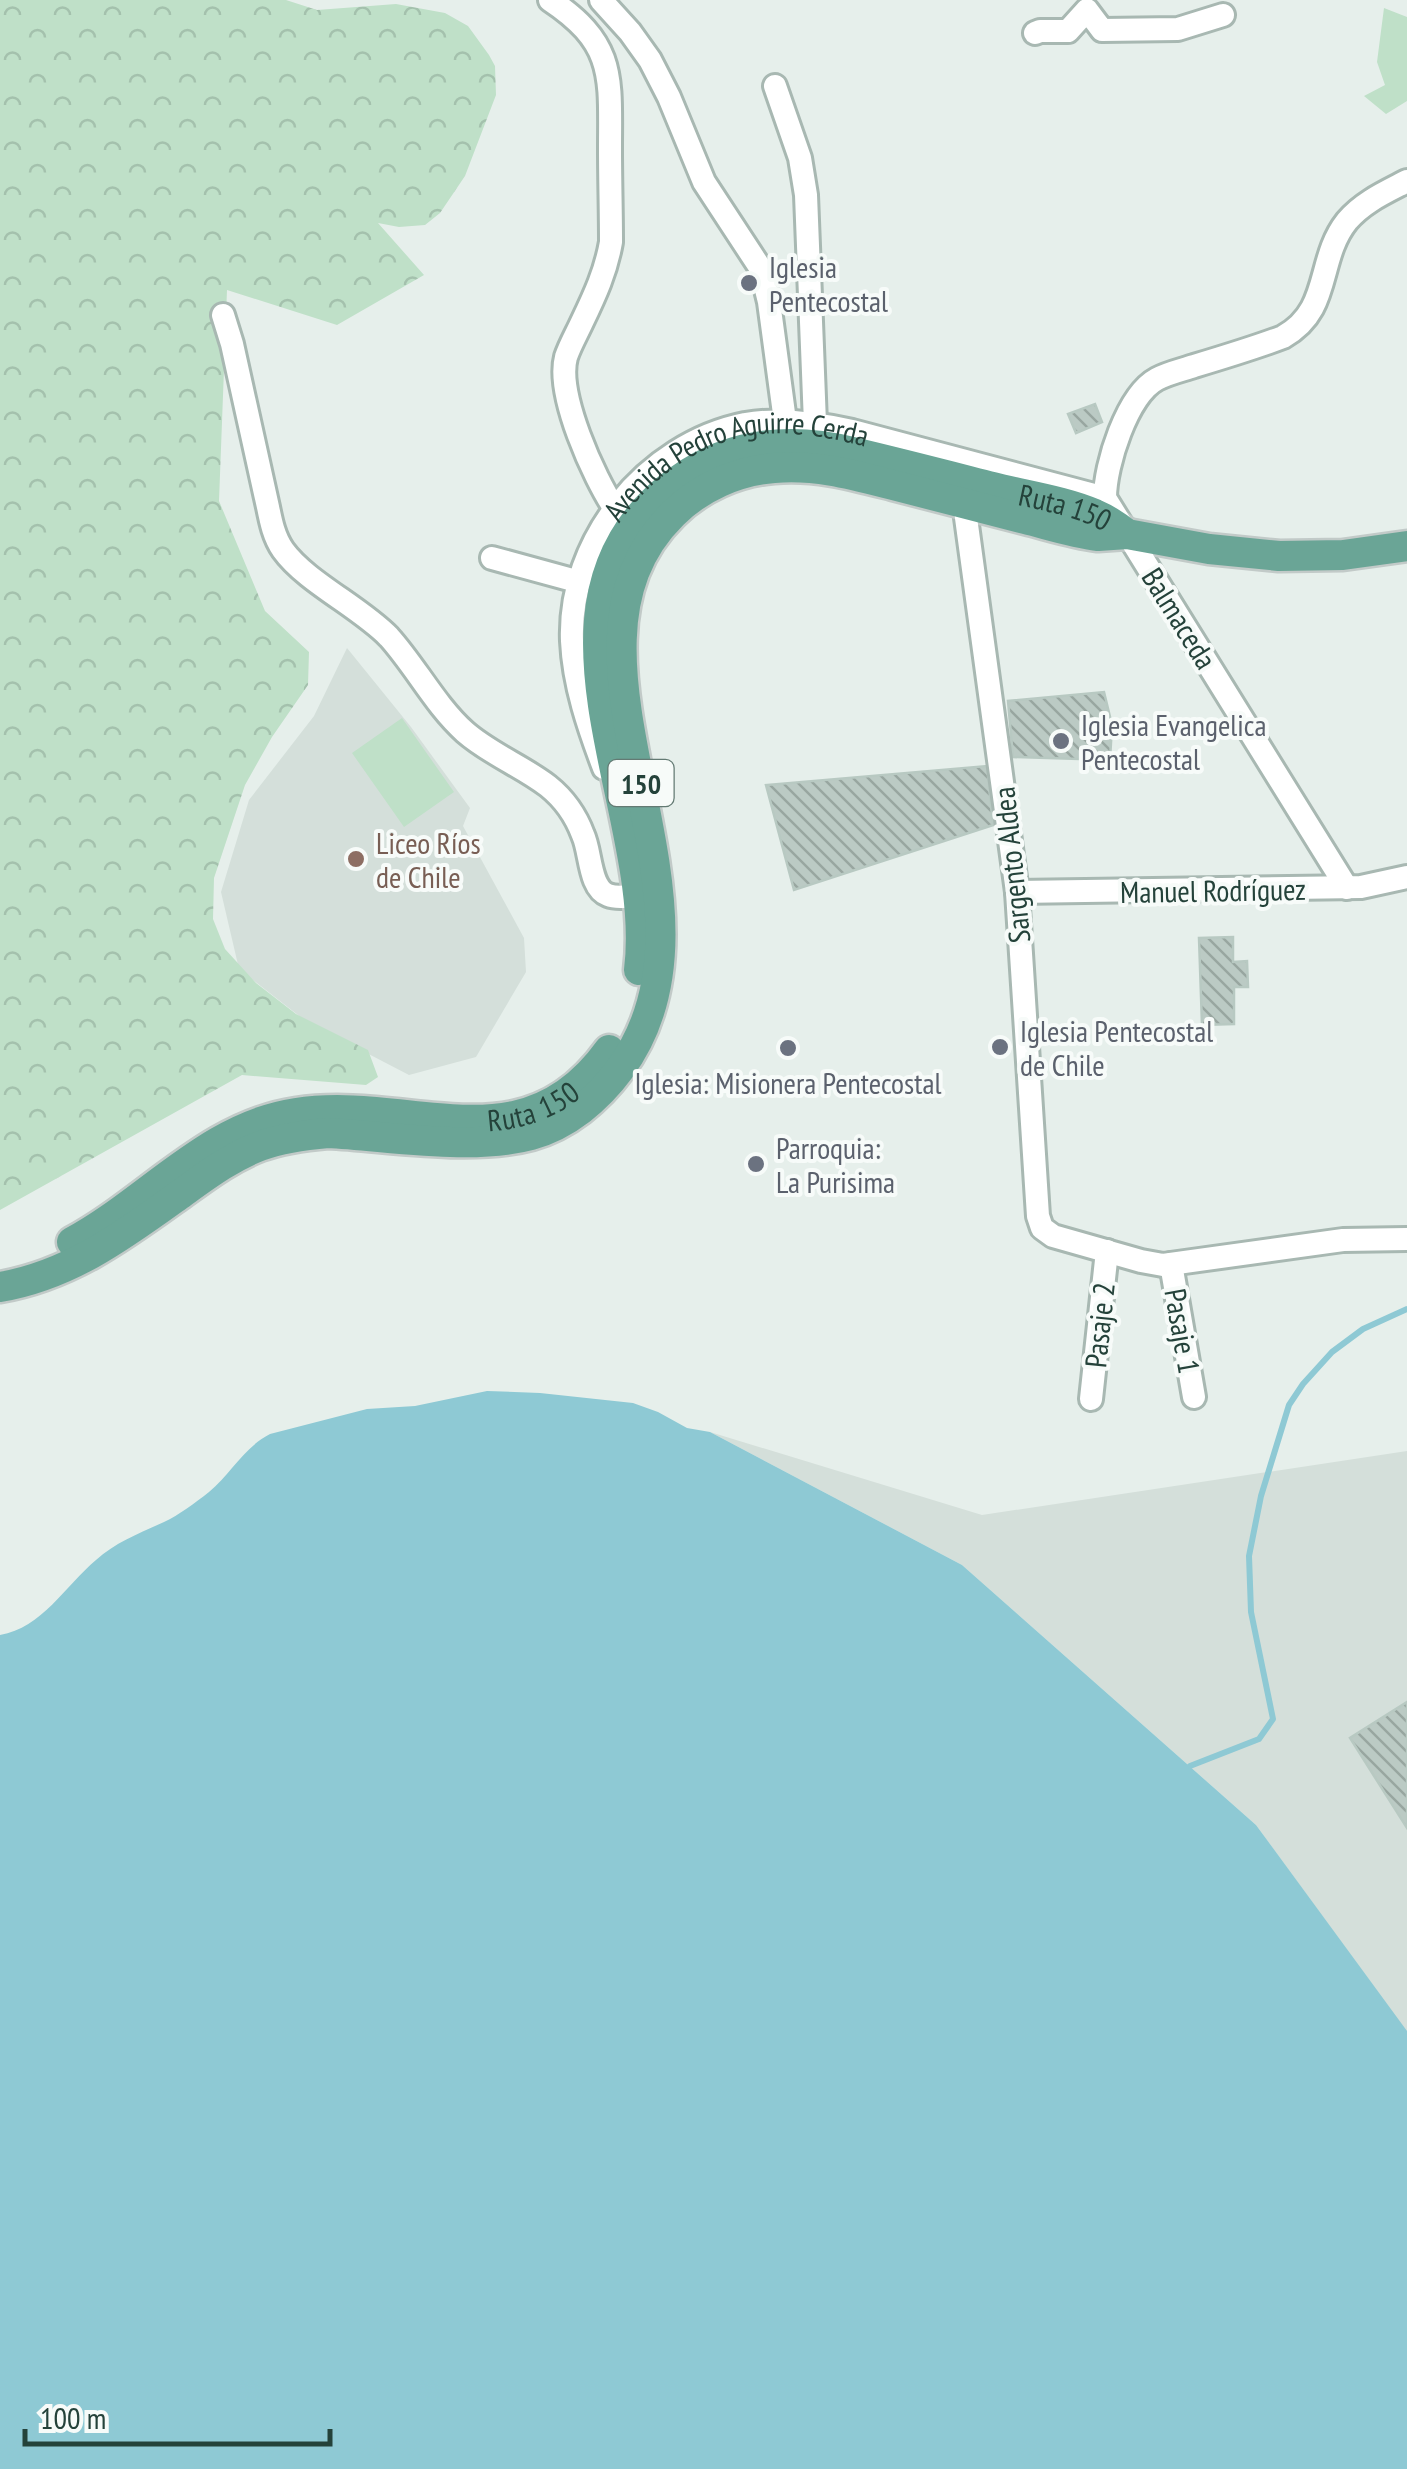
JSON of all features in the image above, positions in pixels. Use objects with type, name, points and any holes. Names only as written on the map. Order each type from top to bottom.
[{"type":"main road","name":"Ruta 150","points":[[0,1287],[57,1271],[101,1250],[217,1168],[260,1146],[328,1133],[462,1142],[506,1140],[543,1131],[572,1116],[614,1078],[644,1026],[657,987],[661,917],[648,893],[621,803],[599,675],[602,602],[616,554],[638,517],[666,489],[698,467],[728,453],[757,446],[827,446],[1090,512],[1127,534]]},
{"type":"main road","name":"Ruta 150","points":[[0,1267],[74,1241],[204,1150],[266,1120],[333,1110],[494,1120],[527,1113],[558,1099],[594,1070],[615,1042],[633,1002],[648,893],[622,644],[625,606],[638,564],[655,534],[678,509],[708,488],[739,474],[796,466],[842,472],[1089,535],[1127,534]]},
{"type":"main road","name":"150","points":[[1127,534],[1209,549],[1279,556],[1343,555],[1407,546]]},
{"type":"street","points":[[550,0],[572,15],[594,38],[605,60],[611,88],[608,261],[569,350],[564,371],[586,455],[615,509]]},
{"type":"street","points":[[601,0],[650,60],[704,182],[760,270],[770,302],[785,421]]},
{"type":"street","points":[[1035,33],[1068,32],[1082,5],[1102,30],[1178,30],[1223,14]]},
{"type":"street","points":[[776,86],[804,177],[815,424]]},
{"type":"street","points":[[1105,498],[1108,468],[1118,435],[1149,384],[1168,374],[1283,338],[1300,327],[1318,300],[1342,228],[1365,204],[1407,181]]},
{"type":"street","points":[[223,315],[273,530],[283,549],[387,635],[466,733],[559,796],[582,830],[598,889],[609,896],[648,893]]},
{"type":"street","name":"Avenida Pedro Aguirre Cerda","points":[[621,803],[592,735],[576,676],[572,626],[580,582],[593,546],[615,509],[631,488],[676,452],[728,428],[785,421],[815,424],[1105,498]]},
{"type":"street","name":"Balmaceda","points":[[1105,498],[1347,888]]},
{"type":"street","name":"Sargento Aldea","points":[[964,503],[1017,892],[1038,1216],[1042,1228],[1054,1236],[1107,1252]]},
{"type":"street","points":[[492,558],[580,582]]},
{"type":"street","points":[[1401,879],[1407,902]]},
{"type":"street","name":"Manuel Rodríguez","points":[[1017,892],[1347,888],[1401,879]]},
{"type":"street","points":[[1107,1252],[1171,1264],[1343,1240],[1407,1239]]},
{"type":"street","name":"Pasaje 2","points":[[1091,1399],[1107,1252]]},
{"type":"street","name":"Pasaje 1","points":[[1171,1264],[1194,1397]]},
{"type":"shaded area","name":"Liceo Ríos de Chile","points":[[347,648],[470,808],[463,826],[524,938],[526,972],[476,1057],[409,1075],[307,1022],[239,969],[221,892],[249,800],[314,716]]},
{"type":"shaded area","points":[[710,1432],[982,1515],[1407,1451],[1407,2032],[1256,1825],[962,1565]]},
{"type":"green space","points":[[0,0],[286,0],[317,10],[396,4],[445,13],[468,26],[489,55],[495,66],[496,95],[465,176],[440,213],[425,225],[399,227],[378,223],[424,275],[337,325],[227,290],[219,501],[265,611],[309,652],[308,685],[245,785],[214,878],[213,919],[225,949],[256,983],[296,1014],[368,1050],[378,1077],[366,1085],[242,1075],[0,1210]]},
{"type":"green space","points":[[1384,8],[1407,17],[1407,101],[1386,114],[1364,96],[1385,85],[1377,62]]},
{"type":"green space","points":[[402,718],[454,792],[404,827],[352,753]]},
{"type":"water","points":[[487,1391],[633,1403],[658,1412],[687,1428],[710,1432],[962,1565],[1256,1825],[1407,2031],[1407,2469],[0,2469],[0,1635],[41,1615],[112,1548],[198,1500],[252,1446],[270,1434],[367,1409],[415,1406]]},
{"type":"building","points":[[1095,404],[1102,422],[1076,433],[1068,414]]},
{"type":"building","name":"Iglesia Evangelica Pentecostal","points":[[1104,692],[1112,725],[1110,760],[1013,757],[1008,701]]},
{"type":"building","points":[[987,766],[993,825],[794,890],[766,785]]},
{"type":"building","points":[[1233,937],[1233,962],[1247,961],[1248,987],[1234,987],[1234,1024],[1202,1025],[1199,938]]},
{"type":"building","points":[[1407,1702],[1407,1828],[1350,1738]]},
{"type":"waterway","points":[[1190,1766],[1259,1739],[1273,1719],[1251,1612],[1249,1556],[1261,1496],[1289,1405],[1332,1352],[1363,1329],[1407,1309]]},
{"type":"place","name":"Iglesia Pentecostal","points":[[749,283]]},
{"type":"place","name":"Iglesia Evangelica Pentecostal","points":[[1061,741]]},
{"type":"place","name":"Liceo Ríos de Chile","points":[[356,859]]},
{"type":"place","name":"Iglesia Pentecostal de Chile","points":[[1000,1047]]},
{"type":"place","name":"Iglesia: Misionera Pentecostal","points":[[788,1048]]},
{"type":"place","name":"Parroquia: La Purisima","points":[[756,1164]]}]
